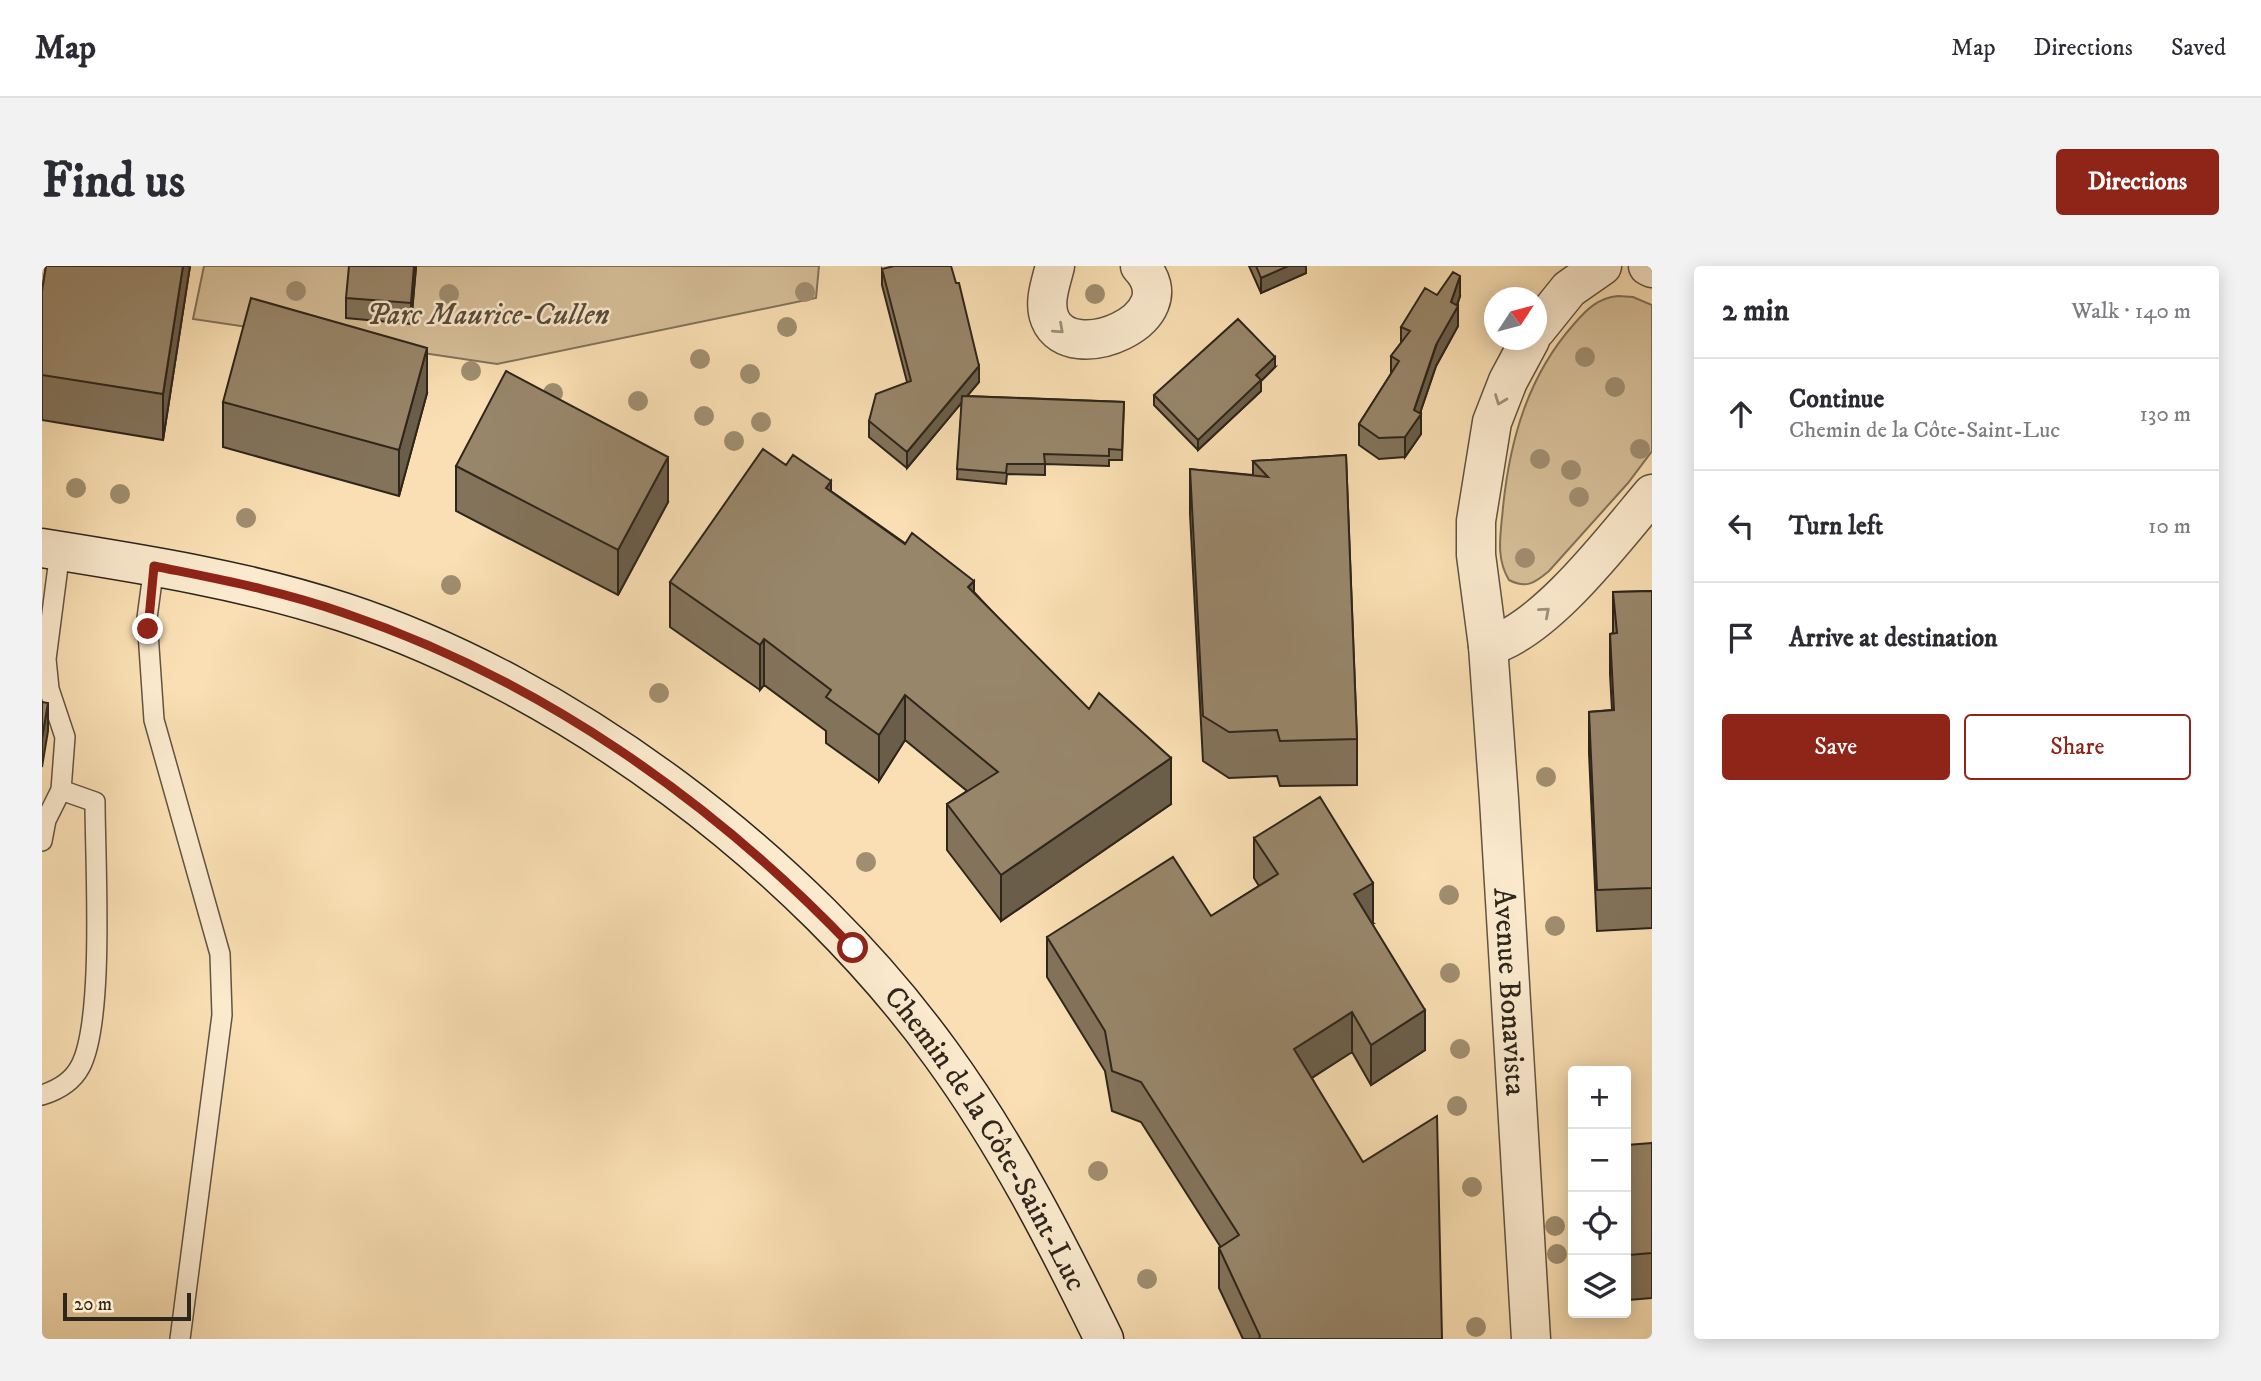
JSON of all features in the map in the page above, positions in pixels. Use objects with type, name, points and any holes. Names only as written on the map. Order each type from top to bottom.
[{"type":"street","points":[[1055,266],[1047,305],[1050,320],[1057,330],[1079,340],[1113,334],[1143,316],[1150,303],[1152,291],[1150,279],[1140,266]]},
{"type":"street","points":[[1547,316],[1569,289],[1602,266]]},
{"type":"street","name":"Avenue Bonavista","points":[[1524,350],[1508,380],[1492,422],[1481,482],[1476,555],[1488,646],[1531,1339]]},
{"type":"street","points":[[1488,646],[1523,631],[1556,602],[1652,494]]},
{"type":"street","name":"Chemin de la Côte-Saint-Luc","points":[[51,550],[154,566],[234,583],[344,612],[460,660],[573,720],[619,748],[724,828],[821,914],[883,982],[941,1053],[1014,1167],[1104,1339]]},
{"type":"lane","points":[[42,841],[46,820],[61,790],[65,737],[49,689],[46,659],[51,550]]},
{"type":"lane","points":[[154,566],[147,618],[154,720],[219,954],[222,1015],[180,1339]]},
{"type":"lane","points":[[42,1095],[64,1086],[85,1058],[95,982],[95,802],[61,790]]},
{"type":"green space","name":"Parc Maurice-Cullen","points":[[204,266],[819,266],[816,298],[497,364],[193,319]]},
{"type":"green space","points":[[1618,296],[1633,297],[1652,305],[1652,451],[1628,483],[1549,571],[1530,583],[1515,583],[1509,580],[1502,563],[1500,535],[1506,482],[1516,433],[1524,410],[1544,365],[1574,324],[1593,305]]},
{"type":"building","points":[[46,266],[183,266],[163,394],[42,375],[42,291]]},
{"type":"building","points":[[349,266],[414,266],[411,303],[346,298]]},
{"type":"building","points":[[894,266],[951,266],[956,283],[959,283],[979,366],[907,452],[869,421],[876,394],[911,381],[882,269]]},
{"type":"building","points":[[1256,266],[1288,266],[1261,278]]},
{"type":"building","points":[[1453,272],[1460,276],[1451,302],[1458,306],[1436,345],[1414,410],[1421,414],[1405,437],[1379,438],[1359,424],[1399,361],[1391,356],[1410,331],[1401,327],[1425,288],[1437,295]]},
{"type":"building","points":[[251,298],[427,348],[399,450],[223,402]]},
{"type":"building","points":[[1238,319],[1275,357],[1256,375],[1261,380],[1198,440],[1154,395]]},
{"type":"building","points":[[506,371],[668,457],[618,550],[456,466]]},
{"type":"building","points":[[962,396],[1124,402],[1122,450],[1109,449],[1109,456],[1044,454],[1045,464],[1007,464],[1006,473],[957,469]]},
{"type":"building","points":[[763,449],[786,465],[793,455],[831,481],[826,488],[905,544],[912,533],[974,581],[968,587],[1089,709],[1099,693],[1171,758],[1001,875],[947,804],[998,772],[905,695],[879,735],[826,697],[831,690],[764,639],[760,645],[670,582]]},
{"type":"building","points":[[1346,455],[1357,739],[1280,741],[1277,730],[1229,732],[1203,716],[1190,469],[1268,477],[1253,461]]},
{"type":"building","points":[[1652,591],[1652,888],[1597,890],[1589,712],[1614,710],[1610,634],[1617,633],[1613,592]]},
{"type":"building","points":[[42,702],[48,703],[42,738]]},
{"type":"building","points":[[1320,797],[1373,883],[1354,894],[1425,1010],[1371,1045],[1352,1012],[1294,1049],[1363,1162],[1437,1116],[1442,1339],[1259,1339],[1260,1336],[1219,1248],[1239,1235],[1141,1082],[1112,1071],[1105,1031],[1047,937],[1173,857],[1211,916],[1278,874],[1254,838]]},
{"type":"building","points":[[1652,1143],[1652,1253],[1631,1255],[1631,1145]]},
{"type":"route","points":[[148,629],[154,566],[234,583],[344,612],[460,660],[573,720],[671,785],[756,855],[821,914],[853,948]]}]
